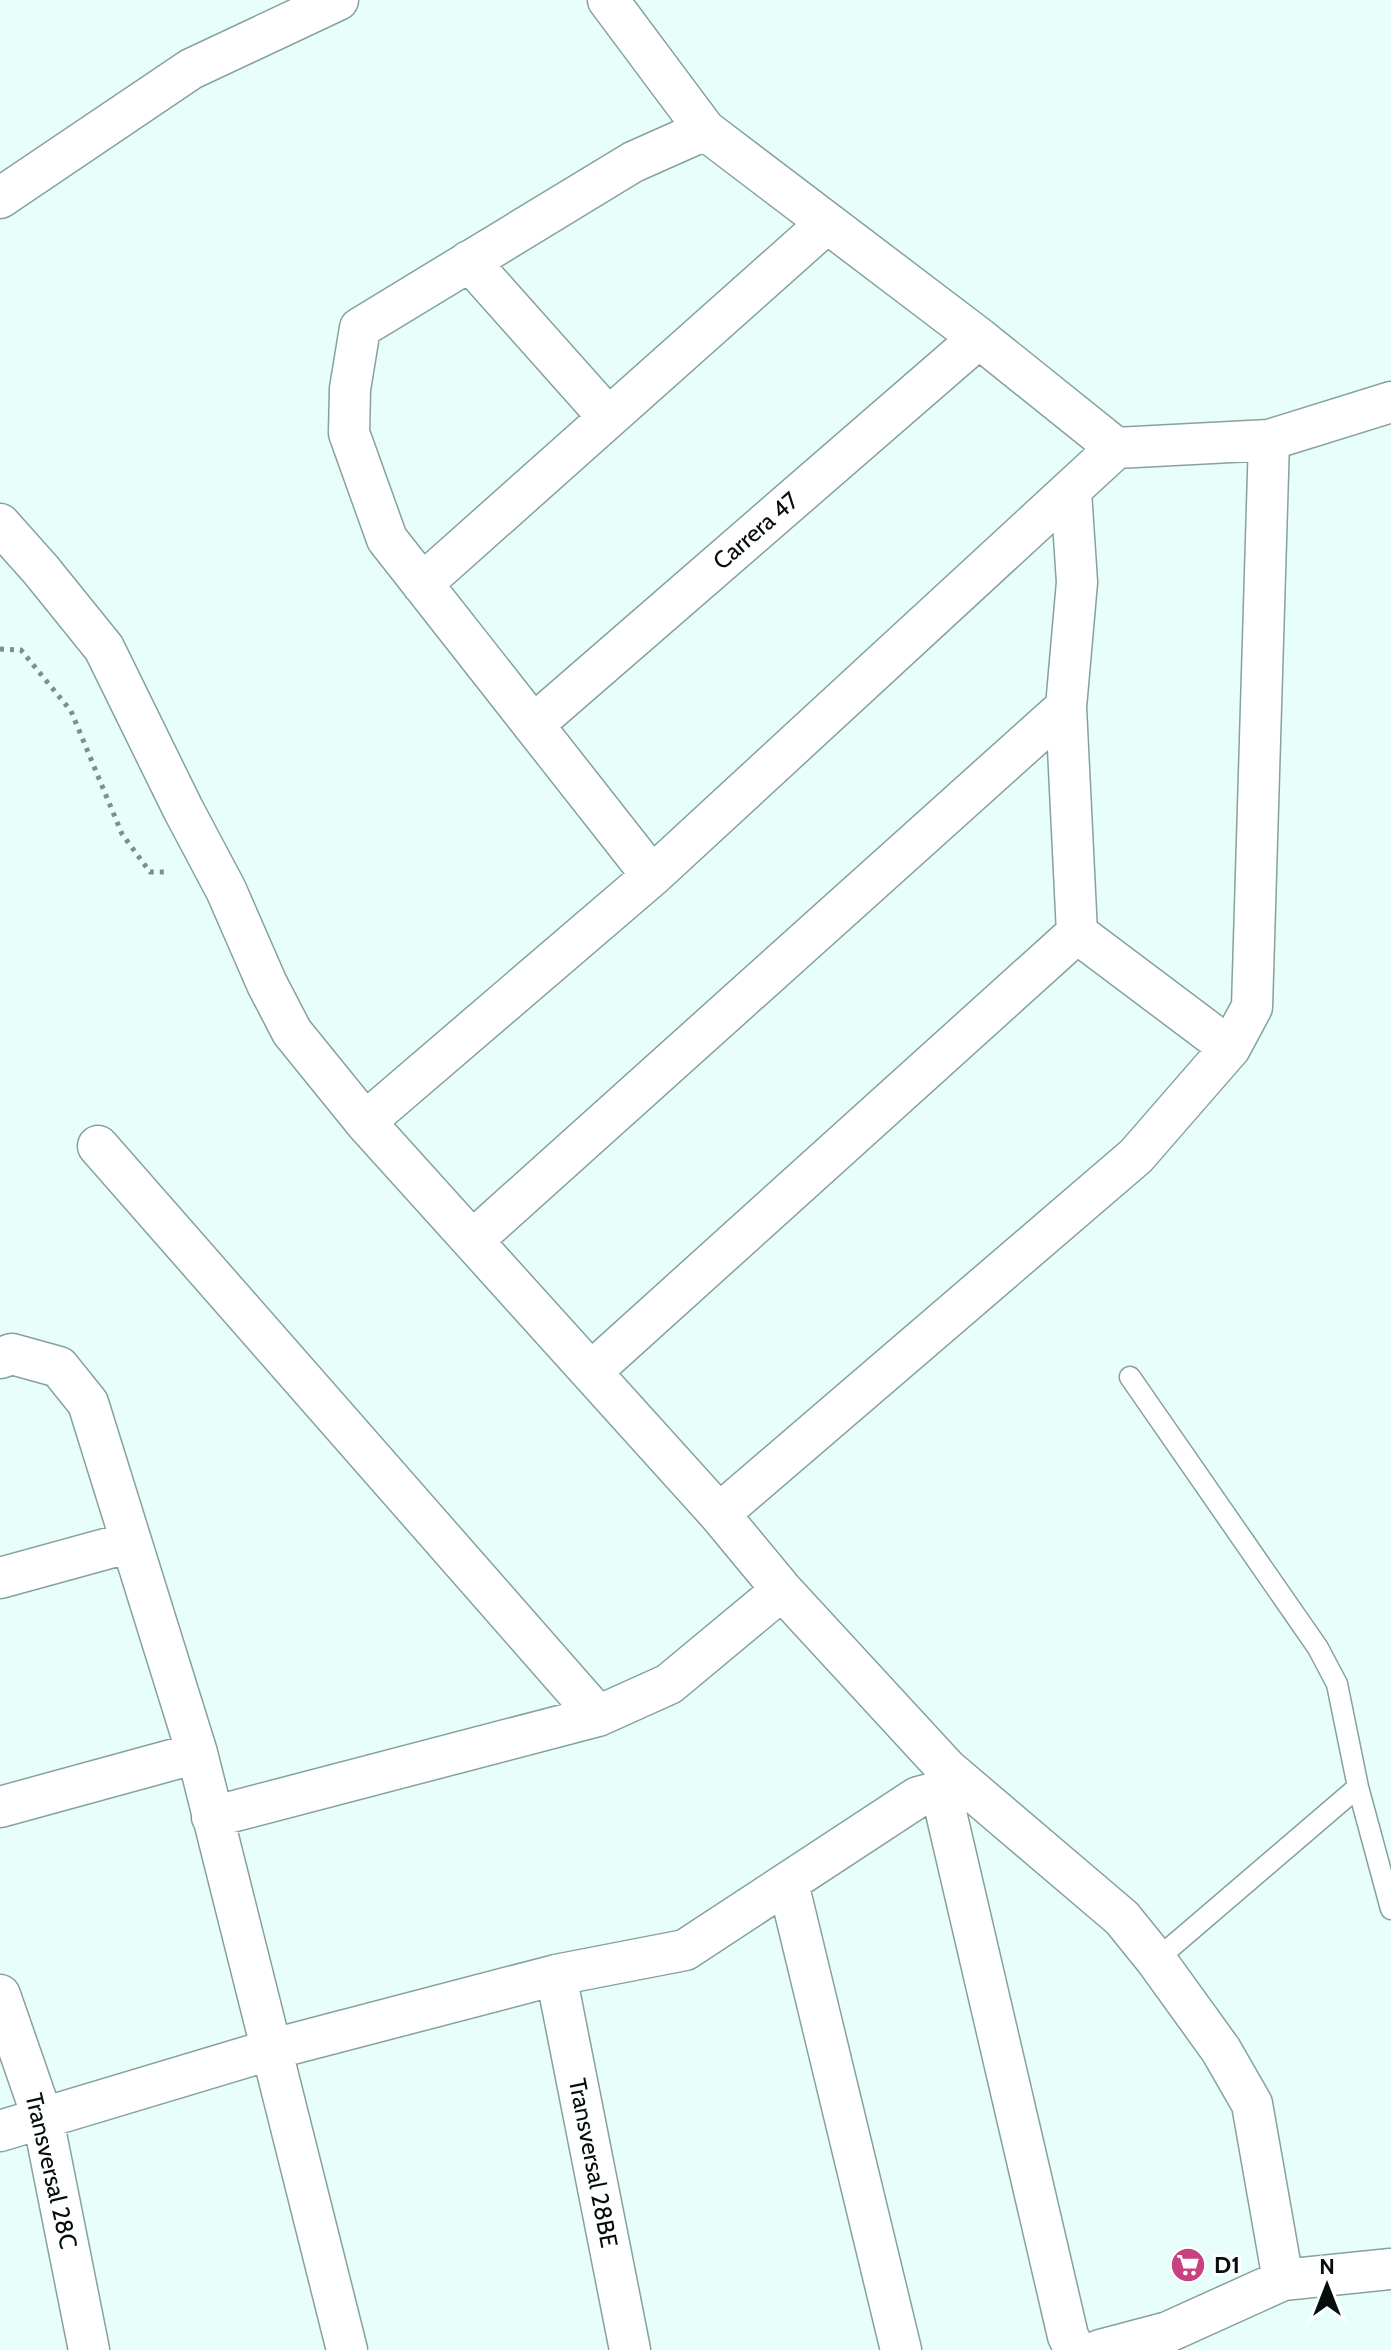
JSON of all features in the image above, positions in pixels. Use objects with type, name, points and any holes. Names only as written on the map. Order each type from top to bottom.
[{"type":"street","points":[[0,198],[191,69],[338,0]]},
{"type":"street","points":[[608,0],[705,130],[979,338],[1116,448]]},
{"type":"street","points":[[652,876],[387,539],[349,433],[350,389],[360,328],[633,162],[705,130]]},
{"type":"street","points":[[422,584],[827,223]]},
{"type":"street","points":[[469,261],[608,417]]},
{"type":"street","name":"Carrera 47","points":[[533,725],[979,338]]},
{"type":"street","points":[[365,1122],[652,876],[1116,448],[1269,440],[1391,402]]},
{"type":"street","points":[[719,1514],[1136,1156],[1230,1048],[1252,1007],[1269,440]]},
{"type":"street","points":[[1071,492],[1077,582],[1066,707],[1077,933]]},
{"type":"street","points":[[0,524],[104,648],[226,890],[267,984],[292,1032],[365,1122],[719,1514],[944,1780],[1122,1918],[1156,1960],[1221,2050],[1252,2104],[1283,2280]]},
{"type":"street","points":[[473,1240],[1066,707]]},
{"type":"street","points":[[1077,933],[1230,1048]]},
{"type":"street","points":[[591,1372],[1077,933]]},
{"type":"street","points":[[98,1146],[598,1716]]},
{"type":"street","points":[[0,1358],[12,1354],[59,1367],[88,1403],[197,1753],[347,2350]]},
{"type":"street","points":[[0,1578],[131,1542]]},
{"type":"street","points":[[212,1817],[598,1716],[669,1684],[782,1590]]},
{"type":"street","points":[[0,1807],[197,1753]]},
{"type":"street","points":[[0,2131],[273,2049],[556,1975],[685,1950],[944,1780]]},
{"type":"street","points":[[944,1780],[1065,2321],[1075,2350]]},
{"type":"street","points":[[788,1883],[901,2350]]},
{"type":"street","name":"Transversal 28BE","points":[[556,1975],[630,2350]]},
{"type":"street","name":"Transversal 28C","points":[[0,1995],[43,2119],[89,2350]]},
{"type":"street","points":[[1100,2350],[1162,2341],[1283,2280],[1391,2269]]},
{"type":"lane","points":[[1130,1377],[1318,1648],[1337,1684],[1358,1787],[1391,1909]]},
{"type":"lane","points":[[1156,1960],[1358,1787]]},
{"type":"path","points":[[0,649],[21,650],[71,711],[122,834],[150,872],[180,872],[226,890]]},
{"type":"place","name":"D1","points":[[1188,2265]]}]
